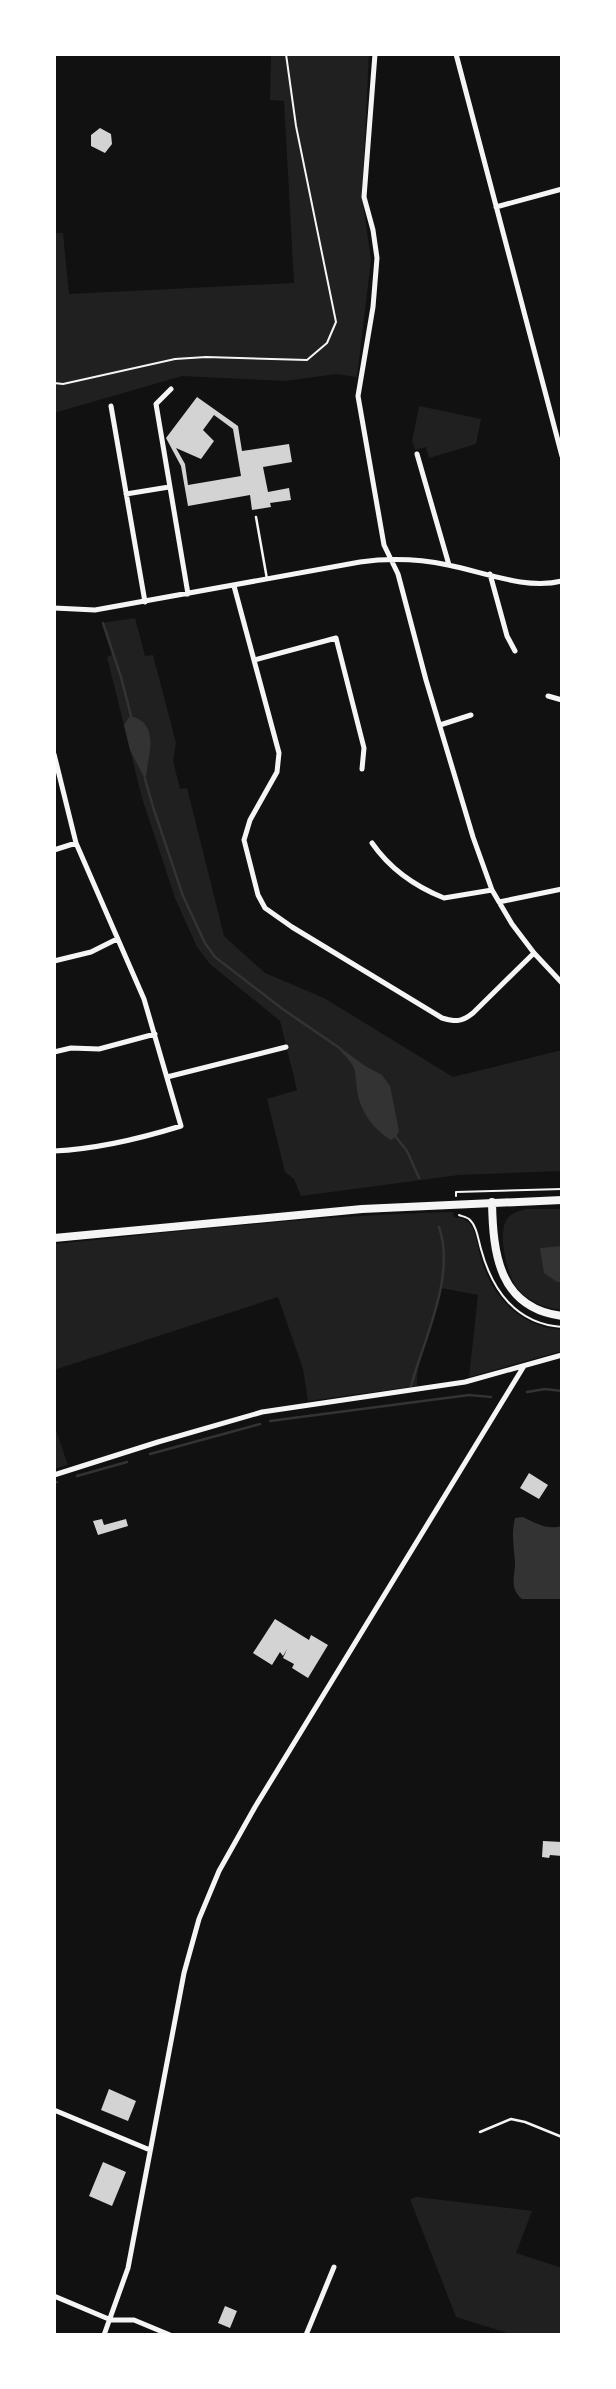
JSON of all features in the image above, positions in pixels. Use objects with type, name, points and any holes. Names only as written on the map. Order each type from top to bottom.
[{"type":"main road","points":[[54,1238],[362,1209],[562,1200]]},
{"type":"main road","points":[[492,1202],[495,1250],[502,1275],[528,1304],[549,1314],[562,1316]]},
{"type":"street","points":[[375,54],[364,197],[377,258],[373,307],[358,396],[384,545],[393,559],[472,837],[492,890],[534,953],[562,983]]},
{"type":"street","points":[[456,54],[562,456]]},
{"type":"street","points":[[496,207],[562,189]]},
{"type":"street","points":[[171,389],[156,404],[188,594]]},
{"type":"street","points":[[111,406],[145,602]]},
{"type":"street","points":[[417,454],[449,565]]},
{"type":"street","points":[[126,494],[169,487]]},
{"type":"street","points":[[54,608],[95,610],[393,559],[449,565],[540,584],[562,581]]},
{"type":"street","points":[[490,574],[506,636],[515,651]]},
{"type":"street","points":[[234,586],[279,753],[277,772],[250,820],[244,840],[258,895],[265,908],[275,917],[442,1018],[455,1022],[473,1013],[534,953]]},
{"type":"street","points":[[254,660],[336,638],[364,748],[362,769]]},
{"type":"street","points":[[548,696],[562,700]]},
{"type":"street","points":[[440,725],[471,715]]},
{"type":"street","points":[[54,754],[76,843],[144,999],[181,1126],[87,1150],[54,1151]]},
{"type":"street","points":[[54,849],[76,843]]},
{"type":"street","points":[[372,843],[394,870],[444,898],[492,890]]},
{"type":"street","points":[[499,902],[562,889]]},
{"type":"street","points":[[54,961],[91,952],[117,939]]},
{"type":"street","points":[[54,1052],[71,1048],[99,1049],[155,1034]]},
{"type":"street","points":[[167,1077],[286,1047]]},
{"type":"street","points":[[54,1475],[262,1412],[465,1382],[562,1355]]},
{"type":"street","points":[[104,2335],[128,2268],[184,1973],[199,1919],[219,1871],[255,1807],[524,1366]]},
{"type":"street","points":[[54,2110],[150,2150]]},
{"type":"street","points":[[306,2335],[334,2267]]},
{"type":"street","points":[[54,2296],[111,2320],[134,2320],[170,2335]]},
{"type":"lane","points":[[256,517],[267,579]]},
{"type":"lane","points":[[480,2132],[511,2119],[526,2122],[562,2137]]},
{"type":"path","points":[[54,383],[63,384],[175,359],[206,357],[307,360],[327,342],[336,322],[296,126],[286,54]]},
{"type":"path","points":[[456,1192],[562,1189]]},
{"type":"shaded area","points":[[271,54],[369,54],[362,197],[371,260],[357,377],[336,374],[285,381],[182,376],[54,413],[54,233],[63,233],[69,294],[294,283],[284,101],[270,100]]},
{"type":"shaded area","points":[[419,406],[481,419],[476,444],[429,458],[426,447],[415,450],[412,441]]},
{"type":"shaded area","points":[[135,618],[145,656],[153,655],[176,743],[173,761],[180,789],[187,788],[224,936],[265,973],[324,998],[453,1077],[562,1050],[562,1171],[459,1175],[301,1196],[294,1179],[285,1172],[267,1099],[297,1090],[280,1021],[210,964],[197,947],[175,898],[142,798],[107,657],[112,655],[102,623]]},
{"type":"shaded area","points":[[130,716],[144,723],[150,734],[145,779],[130,750],[124,725]]},
{"type":"shaded area","points":[[340,1050],[382,1075],[390,1086],[399,1131],[391,1140],[373,1125],[364,1112],[354,1068]]},
{"type":"shaded area","points":[[526,1209],[562,1209],[562,1310],[532,1301],[518,1289],[510,1275],[503,1244],[504,1226],[511,1215]]},
{"type":"shaded area","points":[[453,1212],[454,1217],[464,1220],[472,1227],[486,1273],[501,1298],[510,1308],[533,1323],[562,1330],[562,1351],[469,1377],[478,1295],[441,1288],[419,1363],[417,1386],[308,1401],[303,1369],[278,1297],[54,1370],[54,1244],[303,1220]]},
{"type":"shaded area","points":[[562,1246],[562,1282],[557,1282],[544,1273],[540,1248]]},
{"type":"shaded area","points":[[54,1425],[68,1465],[54,1469]]},
{"type":"shaded area","points":[[523,1517],[547,1527],[562,1526],[562,1599],[522,1599],[515,1591],[513,1530],[515,1518]]},
{"type":"shaded area","points":[[417,2197],[532,2211],[516,2253],[562,2268],[562,2335],[514,2335],[456,2317],[410,2199]]},
{"type":"building","points":[[100,128],[111,134],[112,144],[105,153],[91,146],[91,135]]},
{"type":"building","points":[[197,397],[238,426],[242,451],[289,444],[292,462],[263,467],[268,492],[289,488],[291,500],[270,503],[271,507],[252,510],[250,495],[188,506],[181,466],[166,438]],"holes":[[[214,415],[233,429],[241,476],[188,485],[185,464],[176,448],[201,459],[214,441],[203,430]]]},
{"type":"building","points":[[529,1473],[548,1485],[539,1499],[520,1488]]},
{"type":"building","points":[[102,1519],[104,1525],[126,1519],[128,1526],[98,1535],[93,1521]]},
{"type":"building","points":[[275,1619],[309,1640],[311,1635],[328,1645],[308,1678],[292,1668],[294,1664],[283,1658],[287,1649],[283,1656],[280,1652],[272,1665],[253,1653]]},
{"type":"building","points":[[543,1841],[562,1842],[562,1856],[542,1857]]},
{"type":"building","points":[[109,2089],[136,2101],[128,2121],[101,2110]]},
{"type":"building","points":[[103,2162],[126,2172],[112,2206],[89,2196]]},
{"type":"building","points":[[225,2306],[237,2311],[230,2328],[218,2323]]},
{"type":"waterway","points":[[103,623],[131,716]]},
{"type":"waterway","points":[[145,779],[183,896],[205,943],[215,957],[284,1010],[341,1049]]},
{"type":"waterway","points":[[396,1137],[407,1151],[419,1178]]},
{"type":"waterway","points":[[411,1386],[441,1286],[444,1266],[439,1227]]},
{"type":"waterway","points":[[527,1392],[545,1389],[562,1391]]},
{"type":"waterway","points":[[270,1421],[469,1395],[491,1397]]},
{"type":"waterway","points":[[150,1454],[260,1424]]},
{"type":"waterway","points":[[77,1476],[127,1462]]}]
